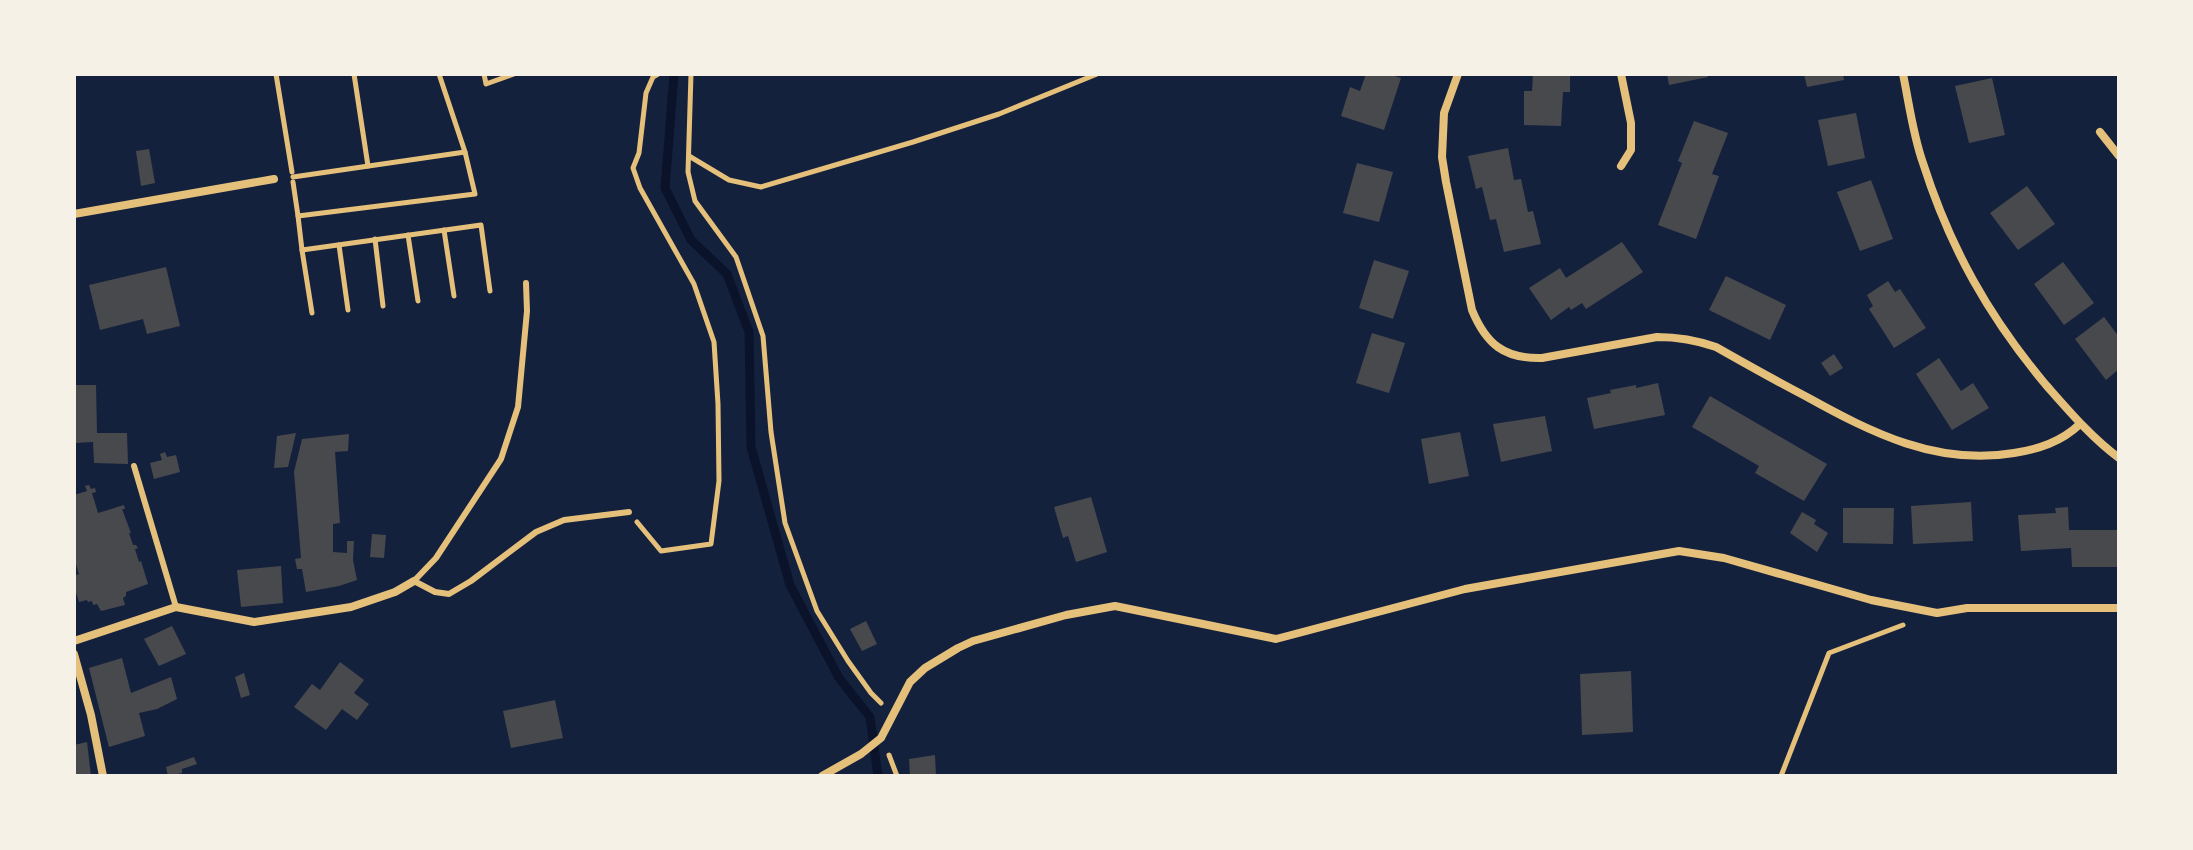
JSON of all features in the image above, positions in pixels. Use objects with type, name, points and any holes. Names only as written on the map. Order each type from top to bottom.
[{"type":"street","points":[[1458,74],[1444,113],[1442,147],[1446,182],[1472,310],[1485,336],[1511,355],[1542,358],[1657,337],[1696,340],[1716,347],[1860,426],[1902,443],[1944,454],[1972,457],[2033,450],[2054,443],[2080,424]]},
{"type":"street","points":[[1621,74],[1631,123],[1631,150],[1621,166]]},
{"type":"street","points":[[1903,74],[1922,161],[1948,233],[1966,271],[2032,367],[2080,424],[2117,453]]},
{"type":"street","points":[[2100,132],[2119,156]]},
{"type":"street","points":[[74,214],[274,179]]},
{"type":"street","points":[[822,776],[861,754],[881,738],[910,682],[925,668],[958,648],[1066,615],[1115,606],[1276,639],[1465,589],[1679,551],[1724,558],[1871,600],[1937,613],[1967,608],[2119,608]]},
{"type":"street","points":[[74,641],[176,607],[254,622],[351,607],[395,592],[414,581]]},
{"type":"street","points":[[74,654],[91,715],[103,776]]},
{"type":"lane","points":[[526,283],[527,311],[518,407],[501,459],[436,558],[414,581],[435,592],[449,594],[536,532],[564,520],[629,512]]},
{"type":"lane","points":[[134,466],[176,607]]},
{"type":"path","points":[[276,74],[312,313]]},
{"type":"path","points":[[354,74],[368,166]]},
{"type":"path","points":[[298,216],[475,194],[465,152],[439,74]]},
{"type":"path","points":[[484,74],[486,84],[514,74]]},
{"type":"path","points":[[629,512],[661,551],[711,544],[719,481],[714,342],[694,284],[640,188],[633,168],[639,153],[646,93],[653,77],[658,74]]},
{"type":"path","points":[[691,74],[688,172],[695,201],[736,257],[763,336],[771,432],[785,523],[817,611],[871,693],[893,714]]},
{"type":"path","points":[[689,156],[729,180],[761,187],[985,119],[1097,74]]},
{"type":"path","points":[[293,177],[465,152]]},
{"type":"path","points":[[302,250],[481,225],[490,291]]},
{"type":"path","points":[[444,230],[454,296]]},
{"type":"path","points":[[408,235],[418,301]]},
{"type":"path","points":[[375,239],[383,306]]},
{"type":"path","points":[[339,245],[348,310]]},
{"type":"path","points":[[1781,776],[1829,653],[1937,613]]},
{"type":"building","points":[[1366,74],[1388,74],[1401,78],[1384,130],[1341,116],[1350,87],[1360,91]]},
{"type":"building","points":[[1533,74],[1570,74],[1570,92],[1563,92],[1561,126],[1524,125],[1524,91],[1532,91]]},
{"type":"building","points":[[1667,74],[1707,74],[1708,77],[1669,85]]},
{"type":"building","points":[[1804,74],[1843,74],[1844,80],[1807,87]]},
{"type":"building","points":[[1992,78],[2005,135],[1969,143],[1955,86]]},
{"type":"building","points":[[1856,113],[1865,158],[1828,166],[1818,120]]},
{"type":"building","points":[[1694,121],[1728,133],[1712,174],[1719,176],[1696,239],[1658,225]]},
{"type":"building","points":[[1508,148],[1514,180],[1521,179],[1528,212],[1533,211],[1541,244],[1504,252],[1496,219],[1490,220],[1482,187],[1476,189],[1468,156]]},
{"type":"building","points":[[149,149],[155,183],[141,186],[136,151]]},
{"type":"building","points":[[1357,163],[1393,172],[1379,222],[1343,213]]},
{"type":"building","points":[[1871,180],[1893,239],[1860,251],[1837,192]]},
{"type":"building","points":[[2027,186],[2055,224],[2018,250],[1990,213]]},
{"type":"building","points":[[1622,242],[1643,272],[1586,309],[1582,303],[1571,310],[1569,307],[1551,320],[1529,288],[1560,268],[1566,278]]},
{"type":"building","points":[[1374,260],[1409,271],[1393,319],[1359,308]]},
{"type":"building","points":[[2063,262],[2094,303],[2064,325],[2034,284]]},
{"type":"building","points":[[166,267],[180,326],[147,334],[143,319],[100,330],[89,285]]},
{"type":"building","points":[[1726,276],[1786,305],[1770,340],[1709,310]]},
{"type":"building","points":[[1888,281],[1895,292],[1900,289],[1926,328],[1894,348],[1869,309],[1873,306],[1867,295]]},
{"type":"building","points":[[2104,317],[2119,337],[2119,369],[2106,380],[2075,339]]},
{"type":"building","points":[[1372,333],[1405,343],[1389,393],[1356,383]]},
{"type":"building","points":[[1834,354],[1843,368],[1830,376],[1821,363]]},
{"type":"building","points":[[1939,358],[1961,391],[1973,383],[1989,408],[1952,430],[1916,374]]},
{"type":"building","points":[[1658,383],[1665,415],[1594,429],[1587,398],[1611,393],[1610,390]]},
{"type":"building","points":[[74,385],[96,385],[97,433],[127,433],[128,464],[94,463],[93,442],[75,443]]},
{"type":"building","points":[[1710,396],[1827,464],[1804,501],[1755,473],[1759,466],[1692,427]]},
{"type":"building","points":[[1545,416],[1552,451],[1501,462],[1493,424]]},
{"type":"building","points":[[1460,432],[1469,476],[1429,484],[1421,439]]},
{"type":"building","points":[[296,433],[288,467],[274,468],[277,436]]},
{"type":"building","points":[[349,434],[348,451],[335,452],[340,523],[333,524],[333,552],[347,553],[347,541],[354,541],[353,560],[357,580],[306,592],[302,569],[297,569],[295,559],[301,558],[294,472],[302,439]]},
{"type":"building","points":[[165,452],[167,457],[176,455],[180,472],[154,479],[150,463],[162,460],[160,454]]},
{"type":"building","points":[[89,485],[91,489],[95,488],[96,492],[92,493],[98,513],[124,505],[125,509],[122,509],[129,533],[133,545],[138,548],[135,549],[148,584],[126,592],[123,598],[125,605],[101,611],[92,601],[79,602],[74,586],[74,576],[79,574],[74,558],[74,495],[87,491],[85,486]]},
{"type":"building","points":[[1091,497],[1107,552],[1076,562],[1068,536],[1063,538],[1054,507]]},
{"type":"building","points":[[1971,502],[1973,541],[1913,544],[1911,506]]},
{"type":"building","points":[[2068,507],[2069,530],[2119,530],[2119,567],[2072,567],[2071,548],[2021,551],[2018,515],[2056,513],[2055,508]]},
{"type":"building","points":[[1843,508],[1894,508],[1893,544],[1843,543]]},
{"type":"building","points":[[1802,512],[1816,520],[1814,524],[1828,533],[1817,552],[1790,533]]},
{"type":"building","points":[[372,534],[386,535],[384,558],[370,557]]},
{"type":"building","points":[[281,566],[283,603],[241,607],[237,570]]},
{"type":"building","points":[[866,621],[877,644],[862,651],[850,629]]},
{"type":"building","points":[[172,626],[186,654],[159,666],[144,639]]},
{"type":"building","points":[[122,658],[131,693],[171,677],[177,699],[157,709],[139,713],[145,736],[109,747],[89,668]]},
{"type":"building","points":[[340,662],[364,680],[354,693],[369,704],[357,720],[342,709],[326,730],[294,707],[312,684],[320,690]]},
{"type":"building","points":[[1631,671],[1633,732],[1582,735],[1580,674]]},
{"type":"building","points":[[244,673],[250,695],[241,698],[235,677]]},
{"type":"building","points":[[555,700],[563,738],[511,748],[503,711]]},
{"type":"building","points":[[87,742],[91,776],[74,776],[74,745]]},
{"type":"building","points":[[935,755],[936,776],[910,776],[909,759]]},
{"type":"building","points":[[194,757],[197,764],[182,769],[182,773],[168,776],[166,767]]},
{"type":"waterway","points":[[674,74],[665,188],[691,240],[727,274],[749,332],[751,447],[790,585],[839,678],[870,717],[878,776]]}]
